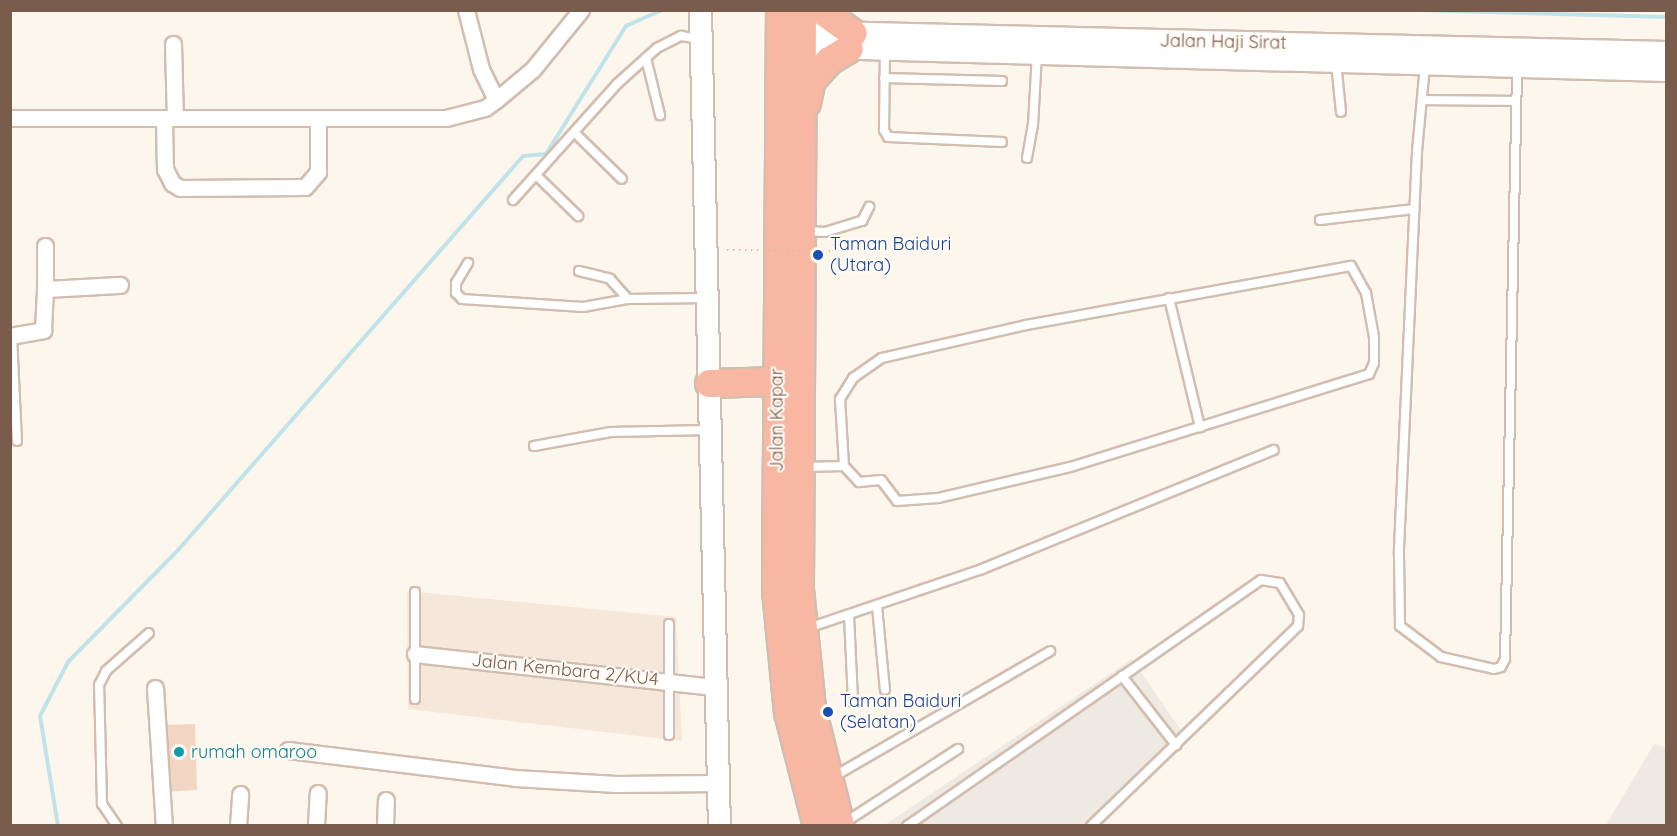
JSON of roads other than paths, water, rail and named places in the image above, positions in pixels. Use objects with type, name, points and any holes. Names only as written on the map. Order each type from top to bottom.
[{"type":"highway","points":[[801,119],[811,80],[851,40],[821,10]]},
{"type":"highway","name":"Jalan Kapar","points":[[792,27],[801,119],[790,231],[767,381],[779,633],[788,712],[817,825]]},
{"type":"highway","name":"Jalan Kapar","points":[[792,27],[790,231],[800,467],[799,589],[811,707],[840,825]]},
{"type":"highway","points":[[719,383],[767,381]]},
{"type":"main road","points":[[700,23],[706,298],[719,383],[710,430],[718,825]]},
{"type":"main road","name":"Jalan Haji Sirat","points":[[792,27],[885,49],[1666,70]]},
{"type":"main road","name":"Jalan Haji Sirat","points":[[851,40],[1666,52]]},
{"type":"street","points":[[466,10],[481,69],[495,100]]},
{"type":"street","points":[[10,118],[446,118],[485,108],[495,100],[533,69],[581,10]]},
{"type":"street","points":[[173,44],[165,169],[172,183],[180,188],[305,187],[318,172],[318,119]]},
{"type":"street","points":[[11,336],[43,330],[45,246]]},
{"type":"street","points":[[45,289],[120,285]]},
{"type":"street","name":"Jalan Kembara 2/KU4","points":[[415,654],[715,687]]},
{"type":"street","points":[[155,688],[164,825]]},
{"type":"street","points":[[288,750],[515,778],[616,784],[717,783]]},
{"type":"street","points":[[316,825],[318,793]]},
{"type":"street","points":[[238,825],[240,794]]},
{"type":"street","points":[[385,825],[386,800]]},
{"type":"lane","points":[[513,200],[576,134],[617,84],[668,41],[681,36],[700,23]]},
{"type":"lane","points":[[885,49],[884,130],[888,137],[1002,142]]},
{"type":"lane","points":[[1027,158],[1034,115],[1037,53]]},
{"type":"lane","points":[[646,58],[660,115]]},
{"type":"lane","points":[[1336,61],[1341,112]]},
{"type":"lane","points":[[1425,63],[1414,209],[1399,554],[1400,626],[1441,657],[1494,669],[1501,667],[1505,659],[1518,66]]},
{"type":"lane","points":[[884,78],[1002,81]]},
{"type":"lane","points":[[1422,100],[1516,101]]},
{"type":"lane","points":[[576,134],[622,179]]},
{"type":"lane","points":[[536,176],[578,216]]},
{"type":"lane","points":[[790,231],[825,232],[851,225],[862,221],[869,207]]},
{"type":"lane","points":[[1320,220],[1414,209]]},
{"type":"lane","points":[[468,263],[456,283],[456,293],[462,299],[583,307],[628,299],[706,298]]},
{"type":"lane","points":[[1351,266],[1366,293],[1374,337],[1374,363],[1369,374],[1200,427],[1070,467],[938,498],[897,501],[881,480],[859,482],[844,466],[840,399],[853,378],[882,358],[1169,298],[1351,266]]},
{"type":"lane","points":[[579,271],[610,279],[628,299]]},
{"type":"lane","points":[[1169,298],[1200,427]]},
{"type":"lane","points":[[11,336],[17,441]]},
{"type":"lane","points":[[534,446],[610,432],[710,430]]},
{"type":"lane","points":[[804,629],[877,606],[1091,526],[1274,450]]},
{"type":"lane","points":[[800,467],[844,466]]},
{"type":"lane","points":[[907,825],[919,822],[1122,676],[1261,580],[1280,583],[1299,615],[1298,626],[1091,825]]},
{"type":"lane","points":[[415,699],[416,592]]},
{"type":"lane","points":[[877,606],[885,690]]},
{"type":"lane","points":[[849,616],[854,702]]},
{"type":"lane","points":[[669,624],[669,735]]},
{"type":"lane","points":[[117,825],[102,804],[99,685],[106,671],[149,633]]},
{"type":"lane","points":[[829,779],[1050,651]]},
{"type":"lane","points":[[1122,676],[1176,745]]},
{"type":"lane","points":[[840,825],[958,749]]},
{"type":"waterway","points":[[58,826],[40,716],[68,662],[179,549],[523,156],[546,154],[626,26],[662,10]]},
{"type":"waterway","points":[[1417,10],[1666,17]]},
{"type":"place","name":"Taman Baiduri (Utara)","points":[[818,255]]},
{"type":"place","name":"Taman Baiduri (Selatan)","points":[[828,712]]},
{"type":"place","name":"rumah omaroo","points":[[179,752]]}]
